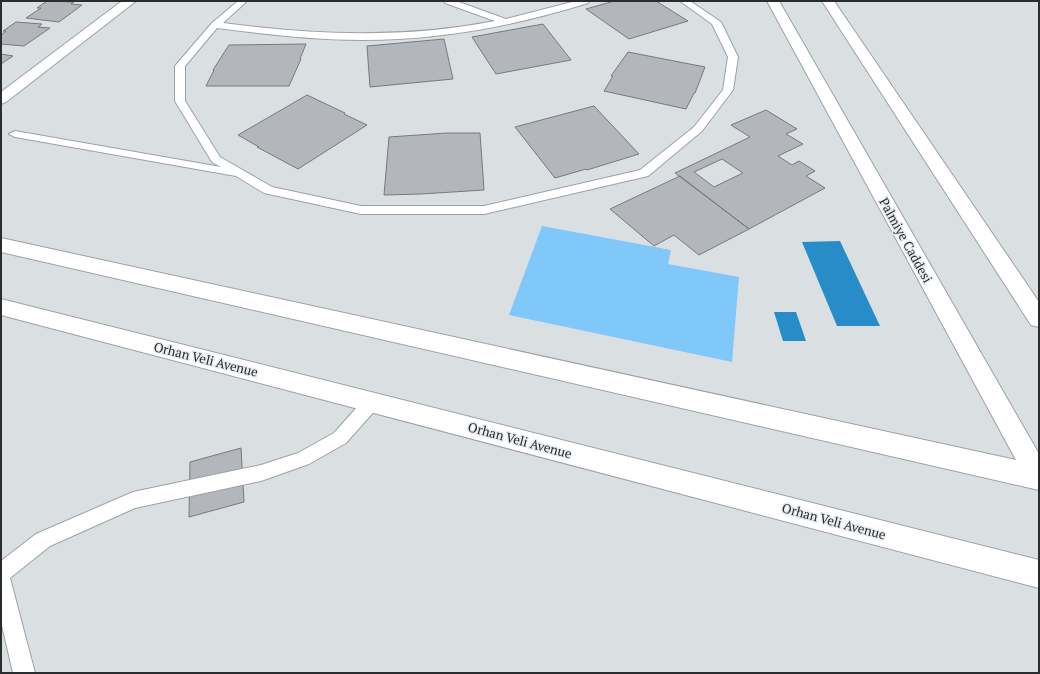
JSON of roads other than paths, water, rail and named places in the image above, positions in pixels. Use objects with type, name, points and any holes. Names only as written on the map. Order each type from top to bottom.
[{"type":"street","points":[[1,99],[130,1]]},
{"type":"street","name":"Palmiye Caddesi","points":[[773,1],[1039,477]]},
{"type":"street","points":[[828,1],[1039,319]]},
{"type":"street","points":[[1,245],[1039,477]]},
{"type":"street","name":"Orhan Veli Avenue","points":[[1,307],[1039,574]]},
{"type":"lane","points":[[243,1],[215,25],[180,66],[180,101],[216,159],[268,190],[361,210],[484,210],[644,173],[698,129],[728,90],[733,57],[716,22],[684,1]]},
{"type":"lane","points":[[448,1],[503,22]]},
{"type":"lane","points":[[215,25],[298,35],[382,37],[451,31],[503,22],[563,8],[585,1]]},
{"type":"lane","points":[[15,134],[243,175]]},
{"type":"lane","points":[[1,573],[43,540],[133,500],[260,473],[303,459],[340,438],[372,402]]},
{"type":"lane","points":[[1,580],[24,673]]}]
